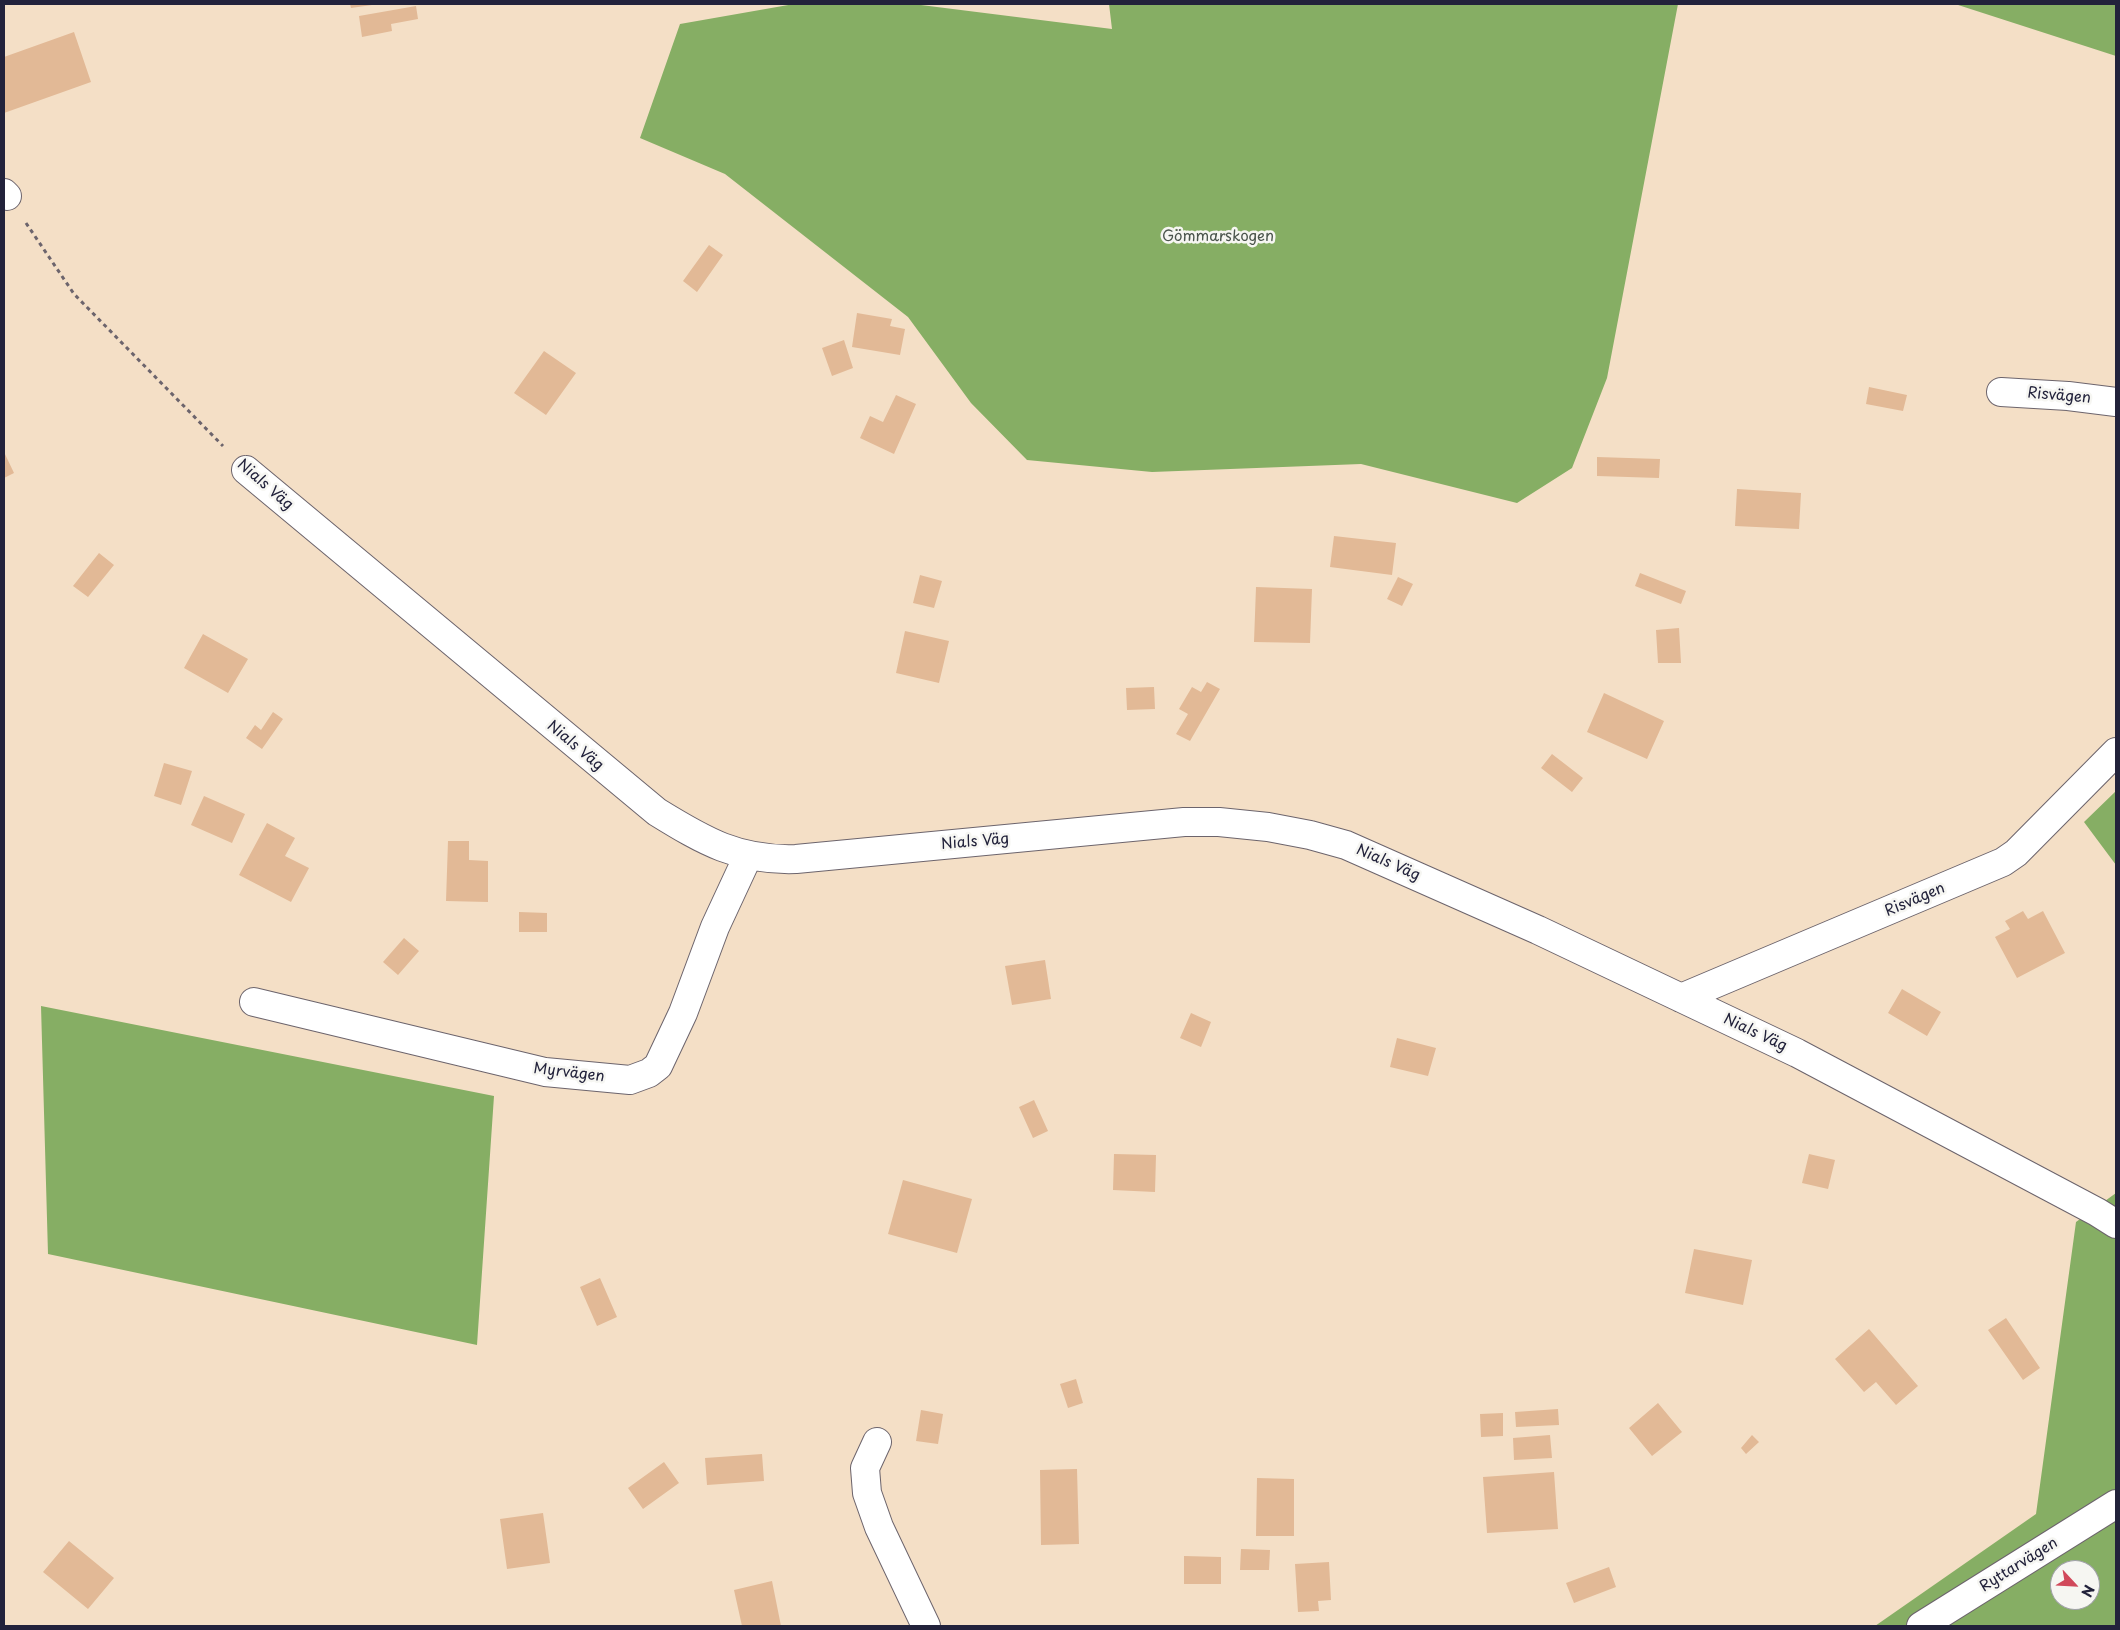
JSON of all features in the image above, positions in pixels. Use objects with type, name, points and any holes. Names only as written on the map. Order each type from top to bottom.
[{"type":"street","name":"Risvägen","points":[[2001,392],[2068,396],[2116,402]]},
{"type":"street","name":"Nials Väg","points":[[246,470],[657,812],[689,832],[721,848],[748,856],[774,860],[796,859],[1184,822],[1219,822],[1268,827],[1310,835],[1346,845],[1538,930],[1797,1053],[2097,1212],[2116,1224]]},
{"type":"street","name":"Risvägen","points":[[1682,998],[2003,862],[2016,853],[2116,752]]},
{"type":"street","name":"Myrvägen","points":[[254,1002],[545,1072],[630,1080],[649,1074],[658,1066],[683,1013],[714,927],[748,856]]},
{"type":"street","points":[[877,1442],[864,1468],[867,1493],[879,1527],[926,1626]]},
{"type":"street","name":"Ryttarvägen","points":[[1922,1626],[2116,1504]]},
{"type":"path","name":"Nials Väg","points":[[5,195],[74,294],[246,470]]},
{"type":"green space","name":"Gömmarskogen","points":[[794,4],[913,4],[1112,29],[1109,4],[1678,4],[1607,378],[1572,468],[1517,503],[1361,464],[1152,472],[1027,460],[971,403],[908,317],[725,174],[640,138],[680,24]]},
{"type":"green space","points":[[1955,4],[2116,4],[2116,56]]},
{"type":"green space","points":[[2116,791],[2116,865],[2084,822]]},
{"type":"green space","points":[[41,1006],[494,1096],[477,1345],[48,1254]]},
{"type":"green space","points":[[2116,1193],[2116,1626],[1875,1626],[2036,1514],[2076,1222]]},
{"type":"building","points":[[350,4],[372,4],[372,5],[351,8]]},
{"type":"building","points":[[416,6],[418,19],[391,24],[392,31],[362,37],[359,16]]},
{"type":"building","points":[[74,32],[91,82],[4,113],[4,57]]},
{"type":"building","points":[[709,245],[723,255],[697,292],[683,281]]},
{"type":"building","points":[[857,313],[892,319],[890,326],[905,329],[900,355],[852,347]]},
{"type":"building","points":[[844,340],[853,368],[832,376],[822,348]]},
{"type":"building","points":[[544,351],[576,373],[546,415],[514,393]]},
{"type":"building","points":[[1869,387],[1907,395],[1903,411],[1866,404]]},
{"type":"building","points":[[896,395],[916,404],[894,454],[860,438],[870,416],[883,422]]},
{"type":"building","points":[[4,452],[14,473],[4,478]]},
{"type":"building","points":[[1597,457],[1660,459],[1659,478],[1597,476]]},
{"type":"building","points":[[1737,489],[1801,493],[1799,529],[1735,526]]},
{"type":"building","points":[[1334,536],[1396,543],[1392,575],[1330,567]]},
{"type":"building","points":[[99,553],[114,565],[88,597],[73,586]]},
{"type":"building","points":[[1640,573],[1686,591],[1681,604],[1635,586]]},
{"type":"building","points":[[920,575],[942,581],[934,608],[913,603]]},
{"type":"building","points":[[1398,577],[1413,584],[1402,606],[1387,599]]},
{"type":"building","points":[[1256,587],[1312,589],[1310,643],[1254,642]]},
{"type":"building","points":[[1679,628],[1681,663],[1658,663],[1656,630]]},
{"type":"building","points":[[905,631],[949,641],[939,683],[896,673]]},
{"type":"building","points":[[203,634],[248,659],[228,693],[184,668]]},
{"type":"building","points":[[1207,682],[1220,689],[1190,741],[1176,734],[1188,714],[1179,709],[1192,687],[1201,692]]},
{"type":"building","points":[[1154,687],[1155,709],[1127,710],[1126,688]]},
{"type":"building","points":[[1604,693],[1664,721],[1647,759],[1587,732]]},
{"type":"building","points":[[273,712],[283,719],[262,749],[246,738],[255,725],[261,730]]},
{"type":"building","points":[[1552,754],[1583,778],[1572,792],[1541,768]]},
{"type":"building","points":[[164,763],[192,771],[181,805],[154,796]]},
{"type":"building","points":[[204,796],[245,814],[232,843],[191,825]]},
{"type":"building","points":[[267,823],[295,838],[285,856],[309,868],[291,902],[239,875]]},
{"type":"building","points":[[448,841],[469,841],[469,860],[488,861],[488,902],[446,901]]},
{"type":"building","points":[[2023,911],[2028,919],[2043,911],[2065,953],[2017,978],[1995,937],[2010,929],[2005,921]]},
{"type":"building","points":[[519,912],[547,913],[547,932],[519,932]]},
{"type":"building","points":[[404,938],[419,951],[398,975],[383,962]]},
{"type":"building","points":[[1045,960],[1051,999],[1012,1005],[1005,966]]},
{"type":"building","points":[[1902,989],[1941,1012],[1927,1036],[1888,1013]]},
{"type":"building","points":[[1191,1013],[1211,1022],[1201,1047],[1180,1038]]},
{"type":"building","points":[[1397,1038],[1436,1048],[1428,1076],[1390,1067]]},
{"type":"building","points":[[1034,1100],[1048,1131],[1033,1138],[1019,1107]]},
{"type":"building","points":[[1114,1154],[1156,1155],[1155,1192],[1113,1190]]},
{"type":"building","points":[[1809,1154],[1835,1160],[1828,1189],[1802,1183]]},
{"type":"building","points":[[903,1180],[972,1199],[957,1253],[888,1234]]},
{"type":"building","points":[[1694,1249],[1752,1260],[1743,1305],[1685,1293]]},
{"type":"building","points":[[600,1278],[617,1317],[597,1326],[580,1287]]},
{"type":"building","points":[[2006,1318],[2040,1368],[2023,1380],[1988,1330]]},
{"type":"building","points":[[1869,1329],[1918,1386],[1896,1405],[1876,1382],[1864,1392],[1835,1359]]},
{"type":"building","points":[[1076,1379],[1083,1403],[1068,1408],[1060,1384]]},
{"type":"building","points":[[1658,1403],[1682,1432],[1652,1456],[1629,1428]]},
{"type":"building","points":[[1558,1409],[1559,1425],[1516,1427],[1515,1412]]},
{"type":"building","points":[[921,1410],[943,1414],[938,1444],[916,1441]]},
{"type":"building","points":[[1503,1413],[1503,1436],[1481,1437],[1480,1414]]},
{"type":"building","points":[[1550,1435],[1552,1458],[1514,1460],[1513,1438]]},
{"type":"building","points":[[1752,1435],[1759,1442],[1746,1454],[1741,1448]]},
{"type":"building","points":[[762,1454],[764,1481],[707,1485],[705,1458]]},
{"type":"building","points":[[664,1462],[679,1483],[643,1509],[628,1488]]},
{"type":"building","points":[[1077,1469],[1079,1544],[1041,1545],[1040,1470]]},
{"type":"building","points":[[1554,1472],[1558,1529],[1487,1533],[1483,1477]]},
{"type":"building","points":[[1257,1478],[1294,1479],[1294,1536],[1256,1536]]},
{"type":"building","points":[[543,1513],[550,1563],[507,1569],[500,1519]]},
{"type":"building","points":[[69,1541],[114,1578],[88,1609],[43,1572]]},
{"type":"building","points":[[1241,1549],[1270,1550],[1269,1570],[1240,1570]]},
{"type":"building","points":[[1184,1556],[1221,1557],[1221,1584],[1184,1584]]},
{"type":"building","points":[[1329,1562],[1331,1600],[1318,1601],[1319,1611],[1298,1612],[1295,1564]]},
{"type":"building","points":[[1609,1567],[1616,1587],[1574,1603],[1566,1583]]},
{"type":"building","points":[[772,1581],[781,1626],[742,1626],[734,1590]]}]
